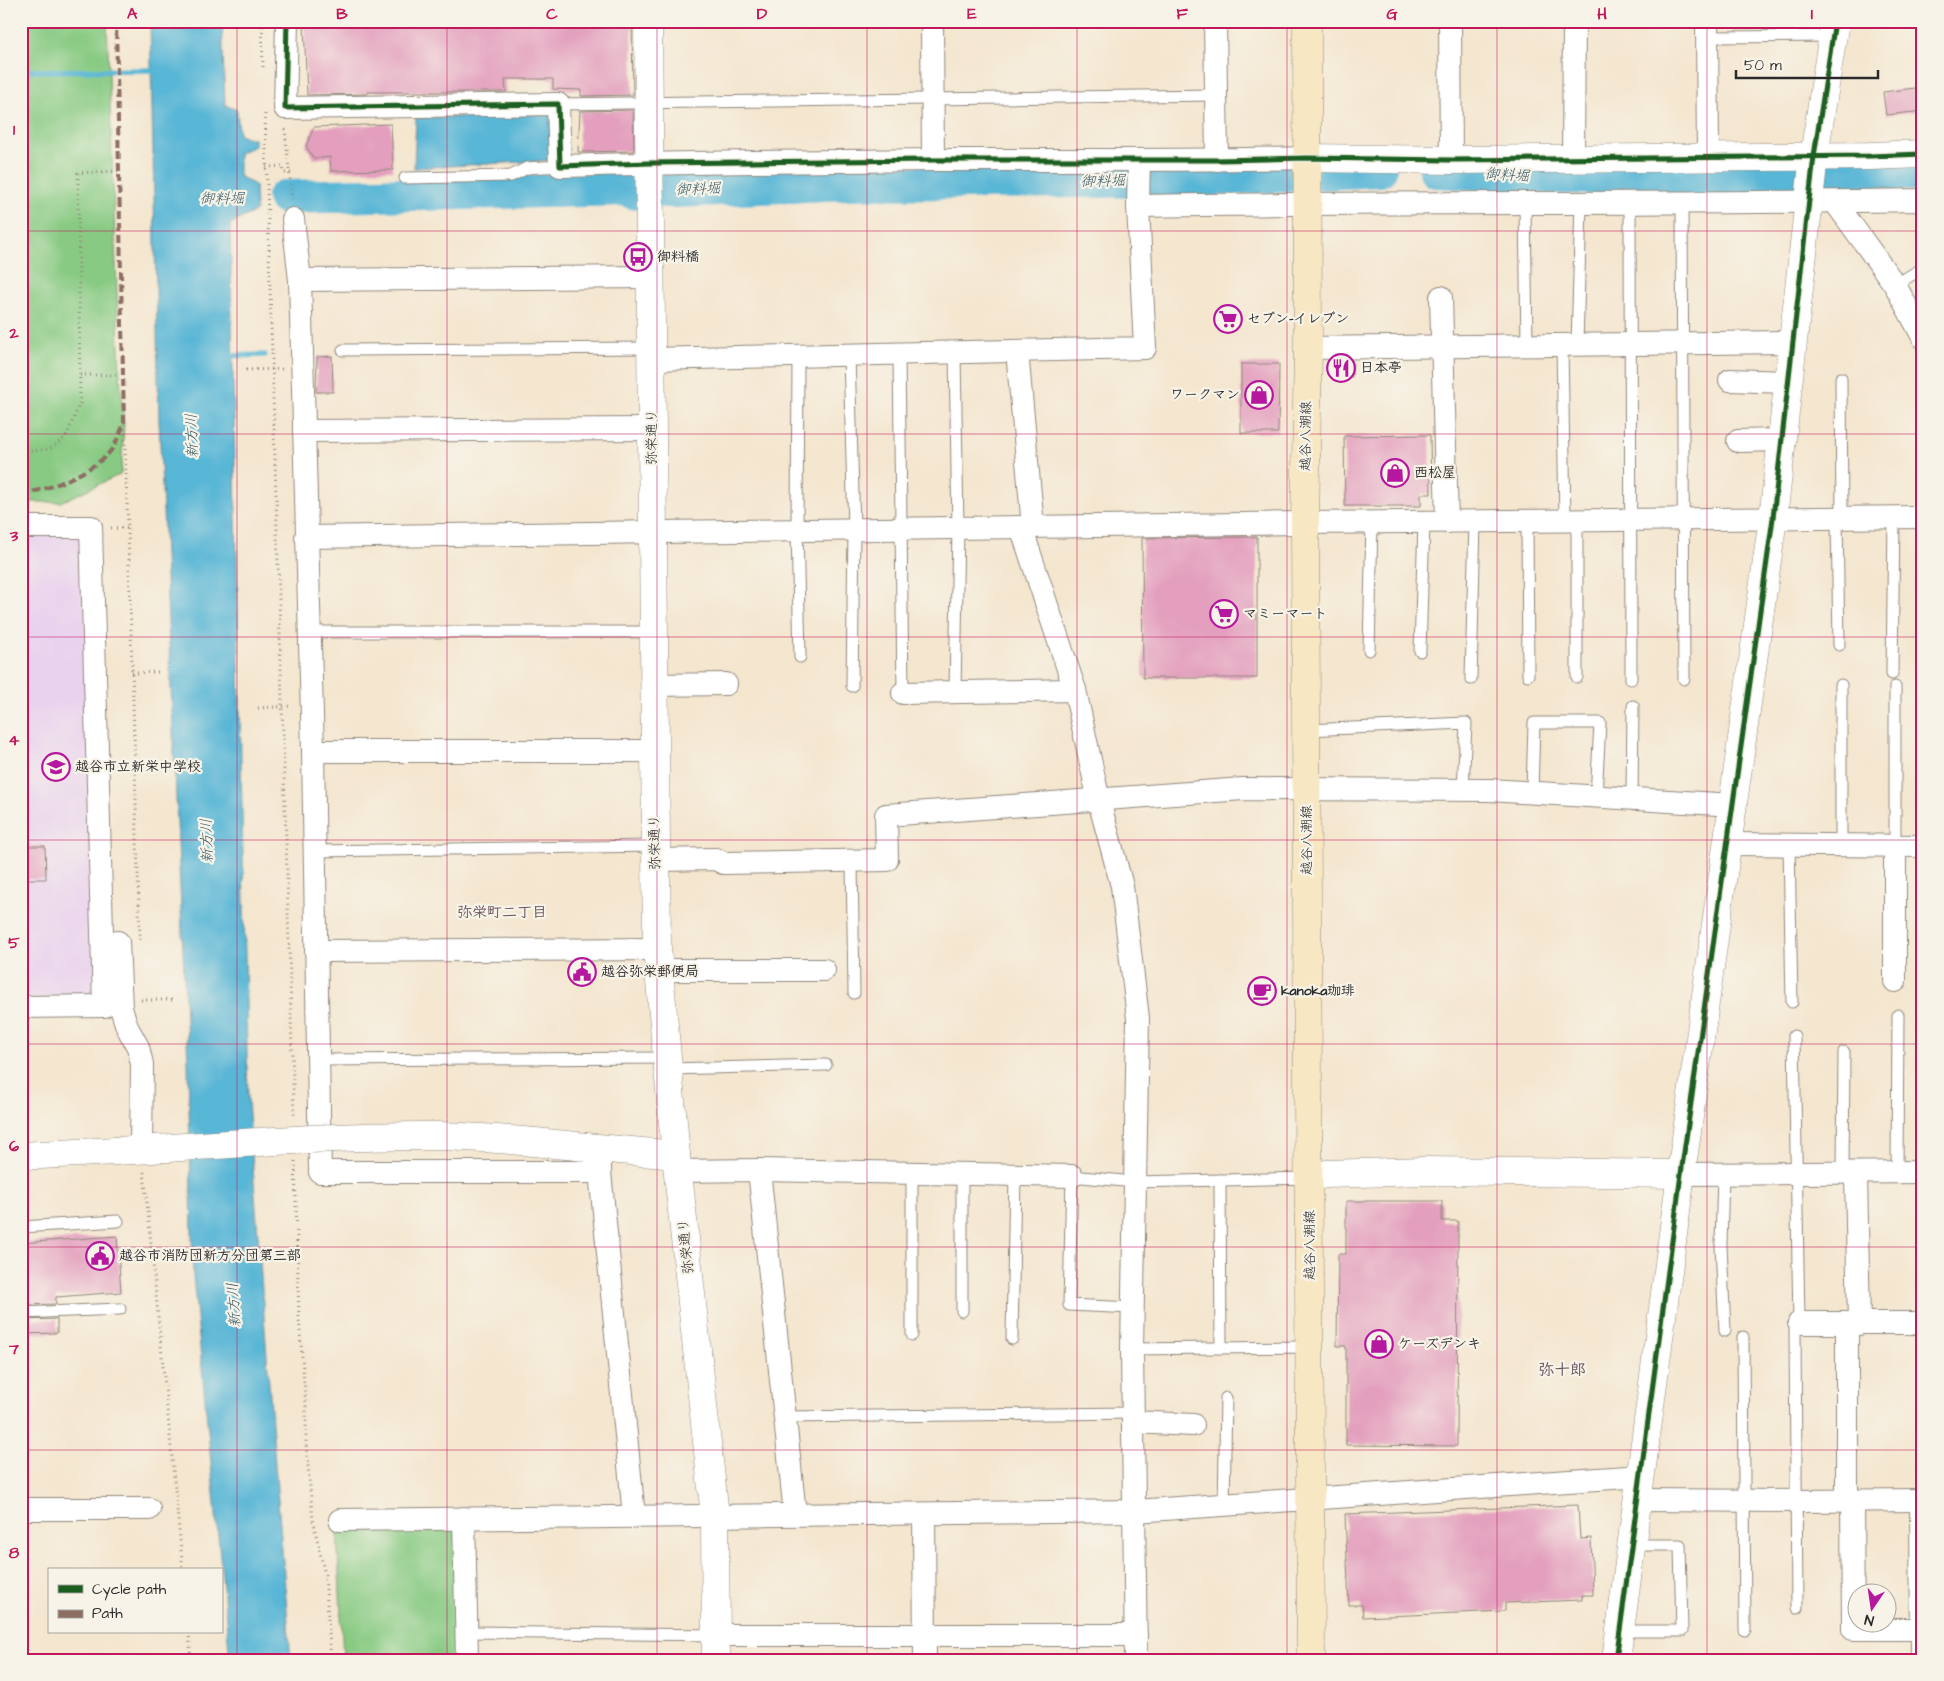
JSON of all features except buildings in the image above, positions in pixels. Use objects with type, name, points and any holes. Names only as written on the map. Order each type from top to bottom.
[{"type":"main road","name":"越谷八潮線","points":[[1306,21],[1308,348],[1305,523],[1310,1178],[1311,1660]]},
{"type":"street","points":[[287,21],[275,108],[558,104],[560,166],[649,168],[933,160],[1139,163],[1217,160],[1306,162],[1708,158],[1816,184],[1923,200]]},
{"type":"street","name":"弥栄通り","points":[[648,21],[653,429],[652,632],[658,959],[677,1163],[715,1516],[716,1647]]},
{"type":"street","points":[[932,21],[933,160]]},
{"type":"street","points":[[1215,21],[1217,160]]},
{"type":"street","points":[[1450,21],[1451,160]]},
{"type":"street","points":[[1573,158],[1574,21]]},
{"type":"street","points":[[1708,29],[1708,158]]},
{"type":"street","points":[[1616,1660],[1681,1174],[1773,518],[1793,342],[1816,184],[1834,29]]},
{"type":"street","points":[[1138,203],[1306,200],[1525,204],[1682,202],[1816,184],[1923,154]]},
{"type":"street","points":[[651,354],[849,356],[1145,348],[1138,203],[1139,163]]},
{"type":"street","points":[[1816,184],[1895,285],[1923,337]]},
{"type":"street","points":[[293,210],[300,280],[313,751],[320,1172],[595,1156]]},
{"type":"street","points":[[300,280],[650,277]]},
{"type":"street","points":[[1441,297],[1448,522]]},
{"type":"street","points":[[1308,348],[1793,342]]},
{"type":"street","points":[[1017,351],[1027,527],[1075,690],[1099,801],[1122,886],[1138,1018],[1132,1349],[1136,1660]]},
{"type":"street","points":[[1730,380],[1789,382]]},
{"type":"street","points":[[304,431],[653,429]]},
{"type":"street","points":[[1738,442],[1782,440]]},
{"type":"street","points":[[306,537],[1372,522],[1923,517]]},
{"type":"street","points":[[21,527],[91,527],[104,1006],[21,1007]]},
{"type":"street","points":[[654,685],[726,684]]},
{"type":"street","points":[[903,693],[1075,690]]},
{"type":"street","points":[[313,751],[654,751]]},
{"type":"street","points":[[656,853],[716,859],[724,862],[887,860],[886,816],[1242,790],[1463,790],[1734,805]]},
{"type":"street","points":[[1728,844],[1923,846]]},
{"type":"street","points":[[1895,846],[1895,981]]},
{"type":"street","points":[[101,896],[114,923],[117,937],[121,1008],[127,1027],[138,1047],[142,1064],[147,1149]]},
{"type":"street","points":[[316,951],[658,959],[824,970]]},
{"type":"street","points":[[21,1156],[366,1136],[439,1136],[507,1139],[595,1156],[759,1170],[1072,1176]]},
{"type":"street","points":[[595,1156],[634,1516]]},
{"type":"street","points":[[759,1170],[794,1514]]},
{"type":"street","points":[[1310,1178],[1326,1174],[1425,1171],[1681,1174],[1923,1172]]},
{"type":"street","points":[[1850,1173],[1853,1324],[1850,1500],[1853,1629],[1922,1628]]},
{"type":"street","points":[[1798,1324],[1923,1324]]},
{"type":"street","points":[[1133,1418],[1193,1425]]},
{"type":"street","points":[[340,1520],[1135,1511],[1310,1498],[1640,1488],[1745,1501],[1922,1500],[1922,1660]]},
{"type":"street","points":[[21,1509],[149,1509]]},
{"type":"street","points":[[924,1514],[925,1660]]},
{"type":"street","points":[[464,1518],[467,1660]]},
{"type":"street","points":[[716,1647],[925,1635],[1136,1635]]},
{"type":"lane","points":[[1708,29],[1834,29]]},
{"type":"lane","points":[[558,104],[1216,95]]},
{"type":"lane","points":[[405,178],[511,176],[527,168],[560,166]]},
{"type":"lane","points":[[1682,202],[1684,679]]},
{"type":"lane","points":[[1630,203],[1631,679]]},
{"type":"lane","points":[[1525,204],[1527,346]]},
{"type":"lane","points":[[1577,677],[1571,520],[1570,345],[1580,204]]},
{"type":"lane","points":[[1895,285],[1923,268]]},
{"type":"lane","points":[[343,350],[651,354]]},
{"type":"lane","points":[[955,353],[958,528],[955,692]]},
{"type":"lane","points":[[899,354],[903,693]]},
{"type":"lane","points":[[798,356],[796,530],[800,657]]},
{"type":"lane","points":[[849,356],[854,529],[852,686]]},
{"type":"lane","points":[[1839,645],[1841,378]]},
{"type":"lane","points":[[1892,674],[1894,517]]},
{"type":"lane","points":[[1471,679],[1475,521]]},
{"type":"lane","points":[[1527,521],[1528,675]]},
{"type":"lane","points":[[1369,650],[1372,522]]},
{"type":"lane","points":[[1420,651],[1424,522]]},
{"type":"lane","points":[[309,632],[652,632]]},
{"type":"lane","points":[[1841,685],[1841,845]]},
{"type":"lane","points":[[1895,687],[1895,846]]},
{"type":"lane","points":[[1632,799],[1633,706]]},
{"type":"lane","points":[[1532,793],[1534,722],[1600,723],[1596,797]]},
{"type":"lane","points":[[1306,730],[1466,724],[1463,790]]},
{"type":"lane","points":[[1789,845],[1792,1002]]},
{"type":"lane","points":[[315,851],[656,853]]},
{"type":"lane","points":[[852,861],[854,993]]},
{"type":"lane","points":[[1897,1172],[1898,1016]]},
{"type":"lane","points":[[1794,1036],[1797,1173],[1798,1324],[1795,1331],[1798,1608]]},
{"type":"lane","points":[[1844,1052],[1850,1173]]},
{"type":"lane","points":[[318,1060],[826,1065]]},
{"type":"lane","points":[[912,1172],[912,1335]]},
{"type":"lane","points":[[962,1174],[962,1311]]},
{"type":"lane","points":[[1723,1174],[1721,1245],[1725,1331]]},
{"type":"lane","points":[[1012,1339],[1015,1175]]},
{"type":"lane","points":[[1133,1308],[1069,1305],[1072,1176],[1134,1182],[1310,1178]]},
{"type":"lane","points":[[1220,1180],[1221,1348]]},
{"type":"lane","points":[[21,1227],[118,1221]]},
{"type":"lane","points":[[21,1313],[120,1309]]},
{"type":"lane","points":[[1743,1337],[1745,1630]]},
{"type":"lane","points":[[1132,1349],[1309,1347]]},
{"type":"lane","points":[[1224,1504],[1226,1398]]},
{"type":"lane","points":[[785,1417],[1133,1418]]},
{"type":"lane","points":[[1620,1631],[1682,1631],[1680,1545],[1632,1545]]},
{"type":"lane","points":[[466,1632],[716,1647]]},
{"type":"path","points":[[262,21],[263,70]]},
{"type":"path","points":[[275,108],[266,167],[299,1319],[306,1406],[306,1444],[313,1520],[324,1574],[331,1660]]},
{"type":"path","points":[[275,108],[285,123],[293,210]]},
{"type":"path","points":[[266,167],[283,166],[284,173],[291,173]]},
{"type":"path","points":[[21,452],[50,449],[66,437],[80,403],[78,173],[120,171]]},
{"type":"path","points":[[246,370],[272,370]]},
{"type":"path","points":[[80,375],[120,375]]},
{"type":"path","points":[[124,424],[140,942]]},
{"type":"path","points":[[132,673],[159,672]]},
{"type":"path","points":[[258,708],[282,706]]},
{"type":"path","points":[[141,991],[141,1008]]},
{"type":"path","points":[[141,1000],[174,1000]]},
{"type":"path","points":[[147,1149],[183,1568]]},
{"type":"path","points":[[189,1634],[191,1660]]},
{"type":"shaded area","name":"越谷市立新栄中学校","points":[[83,534],[97,1000],[21,1000],[21,535]]},
{"type":"green space","points":[[21,21],[107,21],[120,375],[124,424],[121,474],[61,502],[21,502]]},
{"type":"green space","points":[[450,1526],[456,1535],[456,1660],[343,1660],[337,1528]]},
{"type":"water","name":"新方川","points":[[150,21],[222,21],[225,105],[237,110],[239,135],[254,139],[255,146],[239,153],[239,176],[255,185],[256,211],[230,224],[248,1101],[291,1660],[230,1660],[193,1275],[188,1064],[159,421]]},
{"type":"water","points":[[556,114],[558,160],[414,168],[416,118]]},
{"type":"waterway","points":[[21,71],[157,70]]},
{"type":"waterway","name":"御料堀","points":[[284,197],[629,189],[632,192],[638,190],[674,191],[849,183],[1200,180],[1380,170]]},
{"type":"waterway","name":"御料堀","points":[[1436,171],[1547,177],[1772,180],[1923,173]]},
{"type":"waterway","points":[[227,356],[265,355]]},
{"type":"marked path","points":[[21,493],[57,484],[95,464],[112,449],[124,424],[116,21]]},
{"type":"cycle path","points":[[287,21],[285,108],[558,104],[560,166],[649,163],[933,160],[1217,160],[1307,158],[1451,160],[1923,154]]},
{"type":"cycle path","points":[[1616,1660],[1681,1174],[1773,518],[1814,156],[1835,21]]},
{"type":"place","name":"御料橋","points":[[638,257]]},
{"type":"place","name":"セブン-イレブン","points":[[1228,319]]},
{"type":"place","name":"日本亭","points":[[1341,368]]},
{"type":"place","name":"ワークマン","points":[[1259,395]]},
{"type":"place","name":"西松屋","points":[[1395,473]]},
{"type":"place","name":"マミーマート","points":[[1224,614]]},
{"type":"place","name":"越谷市立新栄中学校","points":[[56,767]]},
{"type":"place","name":"越谷弥栄郵便局","points":[[582,972]]},
{"type":"place","name":"kanoka珈琲","points":[[1262,991]]},
{"type":"place","name":"越谷市消防団新方分団第三部","points":[[100,1256]]},
{"type":"place","name":"ケーズデンキ","points":[[1379,1344]]},
{"type":"district","name":"弥栄町二丁目","points":[[502,912]]},
{"type":"district","name":"弥十郎","points":[[1562,1370]]}]
